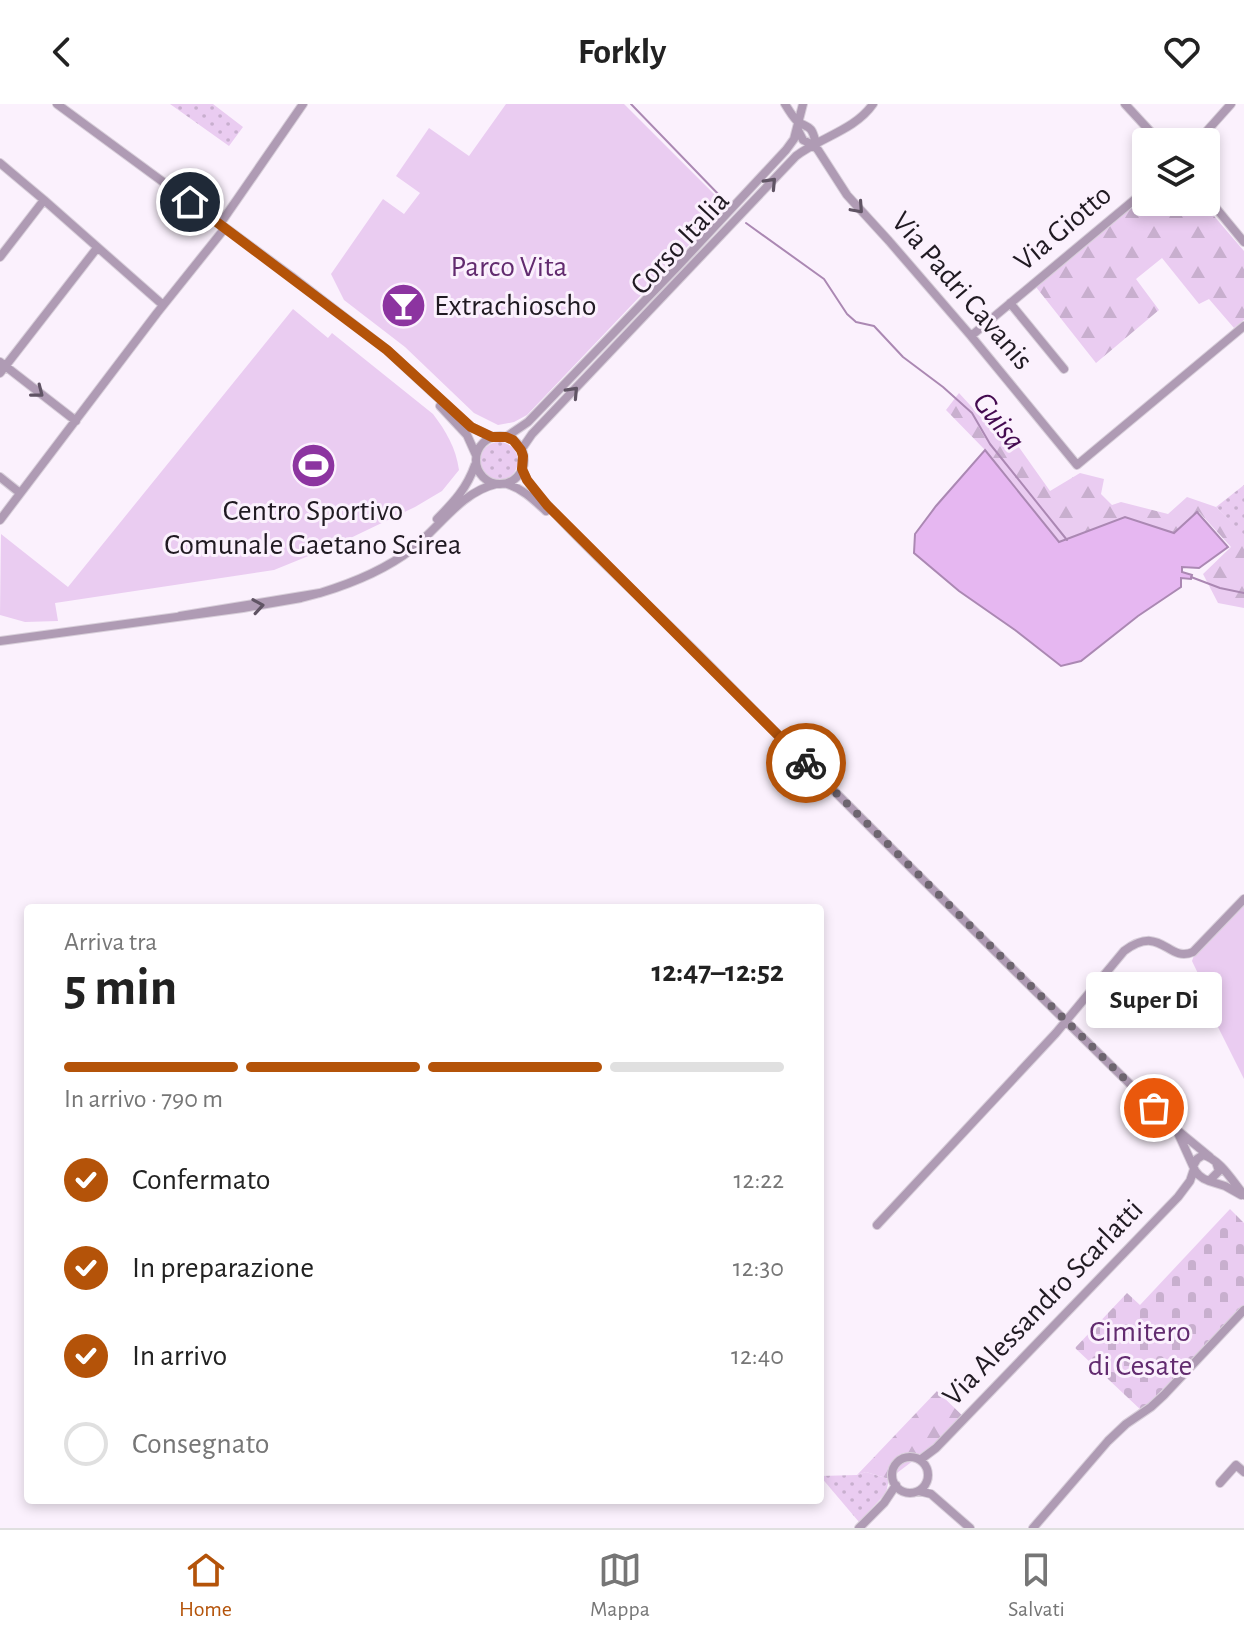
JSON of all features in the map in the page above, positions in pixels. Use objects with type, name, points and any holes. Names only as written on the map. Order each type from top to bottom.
[{"type":"street","points":[[57,104],[387,350],[471,427],[492,437],[513,440],[521,450],[522,469],[534,490],[595,554],[1176,1129],[1213,1160],[1244,1195]]},
{"type":"street","points":[[0,520],[222,226],[303,104]]},
{"type":"street","name":"Via Padri Cavanis","points":[[785,104],[797,124],[803,123],[811,130],[815,140],[813,145],[857,207],[971,336],[1077,465],[1244,326]]},
{"type":"street","points":[[797,124],[803,104]]},
{"type":"street","name":"Corso Italia","points":[[521,450],[532,434],[796,156],[850,126],[873,104]]},
{"type":"street","points":[[1125,104],[1147,128]]},
{"type":"street","points":[[1210,128],[1231,104]]},
{"type":"street","name":"Corso Italia","points":[[506,437],[528,422],[678,266],[794,139],[797,124]]},
{"type":"street","points":[[0,163],[163,305]]},
{"type":"street","points":[[0,257],[44,200]]},
{"type":"street","name":"Via Giotto","points":[[971,336],[1132,202]]},
{"type":"street","points":[[1220,213],[1244,242]]},
{"type":"street","points":[[76,421],[2,367],[97,248]]},
{"type":"street","name":"Via Giotto","points":[[1010,303],[1064,369]]},
{"type":"street","points":[[387,350],[463,430],[482,478],[496,484]]},
{"type":"street","points":[[386,565],[416,541],[461,494],[471,479],[481,445],[492,437]]},
{"type":"street","points":[[507,484],[522,469]]},
{"type":"street","points":[[0,477],[20,493]]},
{"type":"street","points":[[0,643],[273,603],[320,593],[356,581],[386,565],[415,546],[469,496],[496,484],[517,487],[526,493],[595,554]]},
{"type":"street","points":[[877,1225],[1056,1033],[1124,951],[1135,943],[1151,940],[1185,956],[1193,952],[1244,899]]},
{"type":"street","points":[[1176,1129],[1200,1176],[1244,1195]]},
{"type":"street","points":[[1194,1167],[1203,1155],[1213,1160],[1219,1171],[1208,1180]]},
{"type":"street","name":"Via Alessandro Scarlatti","points":[[923,1463],[1183,1191],[1194,1167]]},
{"type":"street","name":"Via Alessandro Scarlatti","points":[[1183,1191],[1208,1180]]},
{"type":"street","points":[[1033,1528],[1108,1441],[1164,1395],[1244,1310]]},
{"type":"street","points":[[899,1488],[893,1472],[899,1462],[911,1457],[923,1463],[928,1472],[927,1483],[931,1494],[970,1528]]},
{"type":"street","points":[[1220,1483],[1236,1465],[1244,1472]]},
{"type":"street","points":[[899,1488],[914,1493],[927,1483]]},
{"type":"street","points":[[859,1528],[899,1488]]},
{"type":"street","points":[[919,1491],[931,1494]]},
{"type":"green space","points":[[170,104],[213,104],[243,127],[229,146]]},
{"type":"green space","name":"Parco Vita","points":[[506,104],[624,104],[726,206],[527,415],[498,425],[474,413],[405,347],[344,300],[331,274],[383,199],[404,214],[420,193],[396,176],[429,128],[469,156]]},
{"type":"green space","points":[[1132,208],[1132,216],[1214,216],[1244,251],[1244,320],[1234,328],[1209,299],[1199,304],[1162,258],[1136,279],[1159,310],[1096,363],[1036,287]]},
{"type":"green space","name":"Centro Sportivo Comunale Gaetano Scirea","points":[[293,309],[328,338],[332,333],[433,414],[450,440],[459,470],[442,491],[338,544],[274,570],[55,603],[58,621],[25,622],[0,615],[1,534],[68,587]]},
{"type":"green space","points":[[959,393],[981,417],[992,409],[1050,491],[1080,473],[1104,479],[1101,494],[1112,505],[1121,502],[1168,514],[1187,497],[1216,507],[1244,535],[1244,608],[1218,603],[1203,574],[1231,547],[1199,512],[1174,533],[1125,517],[1059,543],[985,450],[946,410]]},
{"type":"green space","points":[[499,442],[512,448],[518,461],[512,474],[499,480],[486,474],[480,461],[486,448]]},
{"type":"green space","points":[[1244,485],[1244,535],[1243,535],[1216,507]]},
{"type":"green space","points":[[1244,903],[1244,1079],[1209,1009],[1218,1001],[1203,984],[1192,961],[1194,955]]},
{"type":"green space","name":"Cimitero di Cesate","points":[[1230,1209],[1244,1223],[1244,1307],[1142,1411],[1075,1348],[1127,1293],[1140,1305]]},
{"type":"green space","points":[[937,1391],[967,1420],[889,1479],[866,1472],[857,1475]]},
{"type":"green space","points":[[866,1472],[889,1479],[886,1493],[859,1522],[824,1481],[824,1476]]},
{"type":"shaded area","points":[[985,450],[1059,542],[1125,517],[1174,533],[1197,512],[1228,547],[1199,568],[1182,567],[1182,572],[1192,575],[1191,579],[1181,578],[1181,587],[1081,661],[1061,666],[959,591],[914,553],[915,534]]},
{"type":"waterway","name":"Guisa","points":[[631,104],[723,199]]},
{"type":"waterway","name":"Guisa","points":[[746,223],[824,279],[847,314],[856,322],[874,326],[903,357],[972,413],[990,444],[1067,540]]},
{"type":"waterway","name":"Guisa","points":[[1191,577],[1244,593]]},
{"type":"way so far","points":[[806,763],[1154,1108]]},
{"type":"place","name":"Extrachioscho","points":[[403,306]]},
{"type":"place","name":"Centro Sportivo Comunale Gaetano Scirea","points":[[313,465]]},
{"type":"place","name":"Super Di","points":[[1154,1108]]},
{"type":"route","points":[[190,202],[387,350],[471,427],[492,437],[513,440],[521,450],[522,469],[527,480],[547,505],[806,763]]}]
